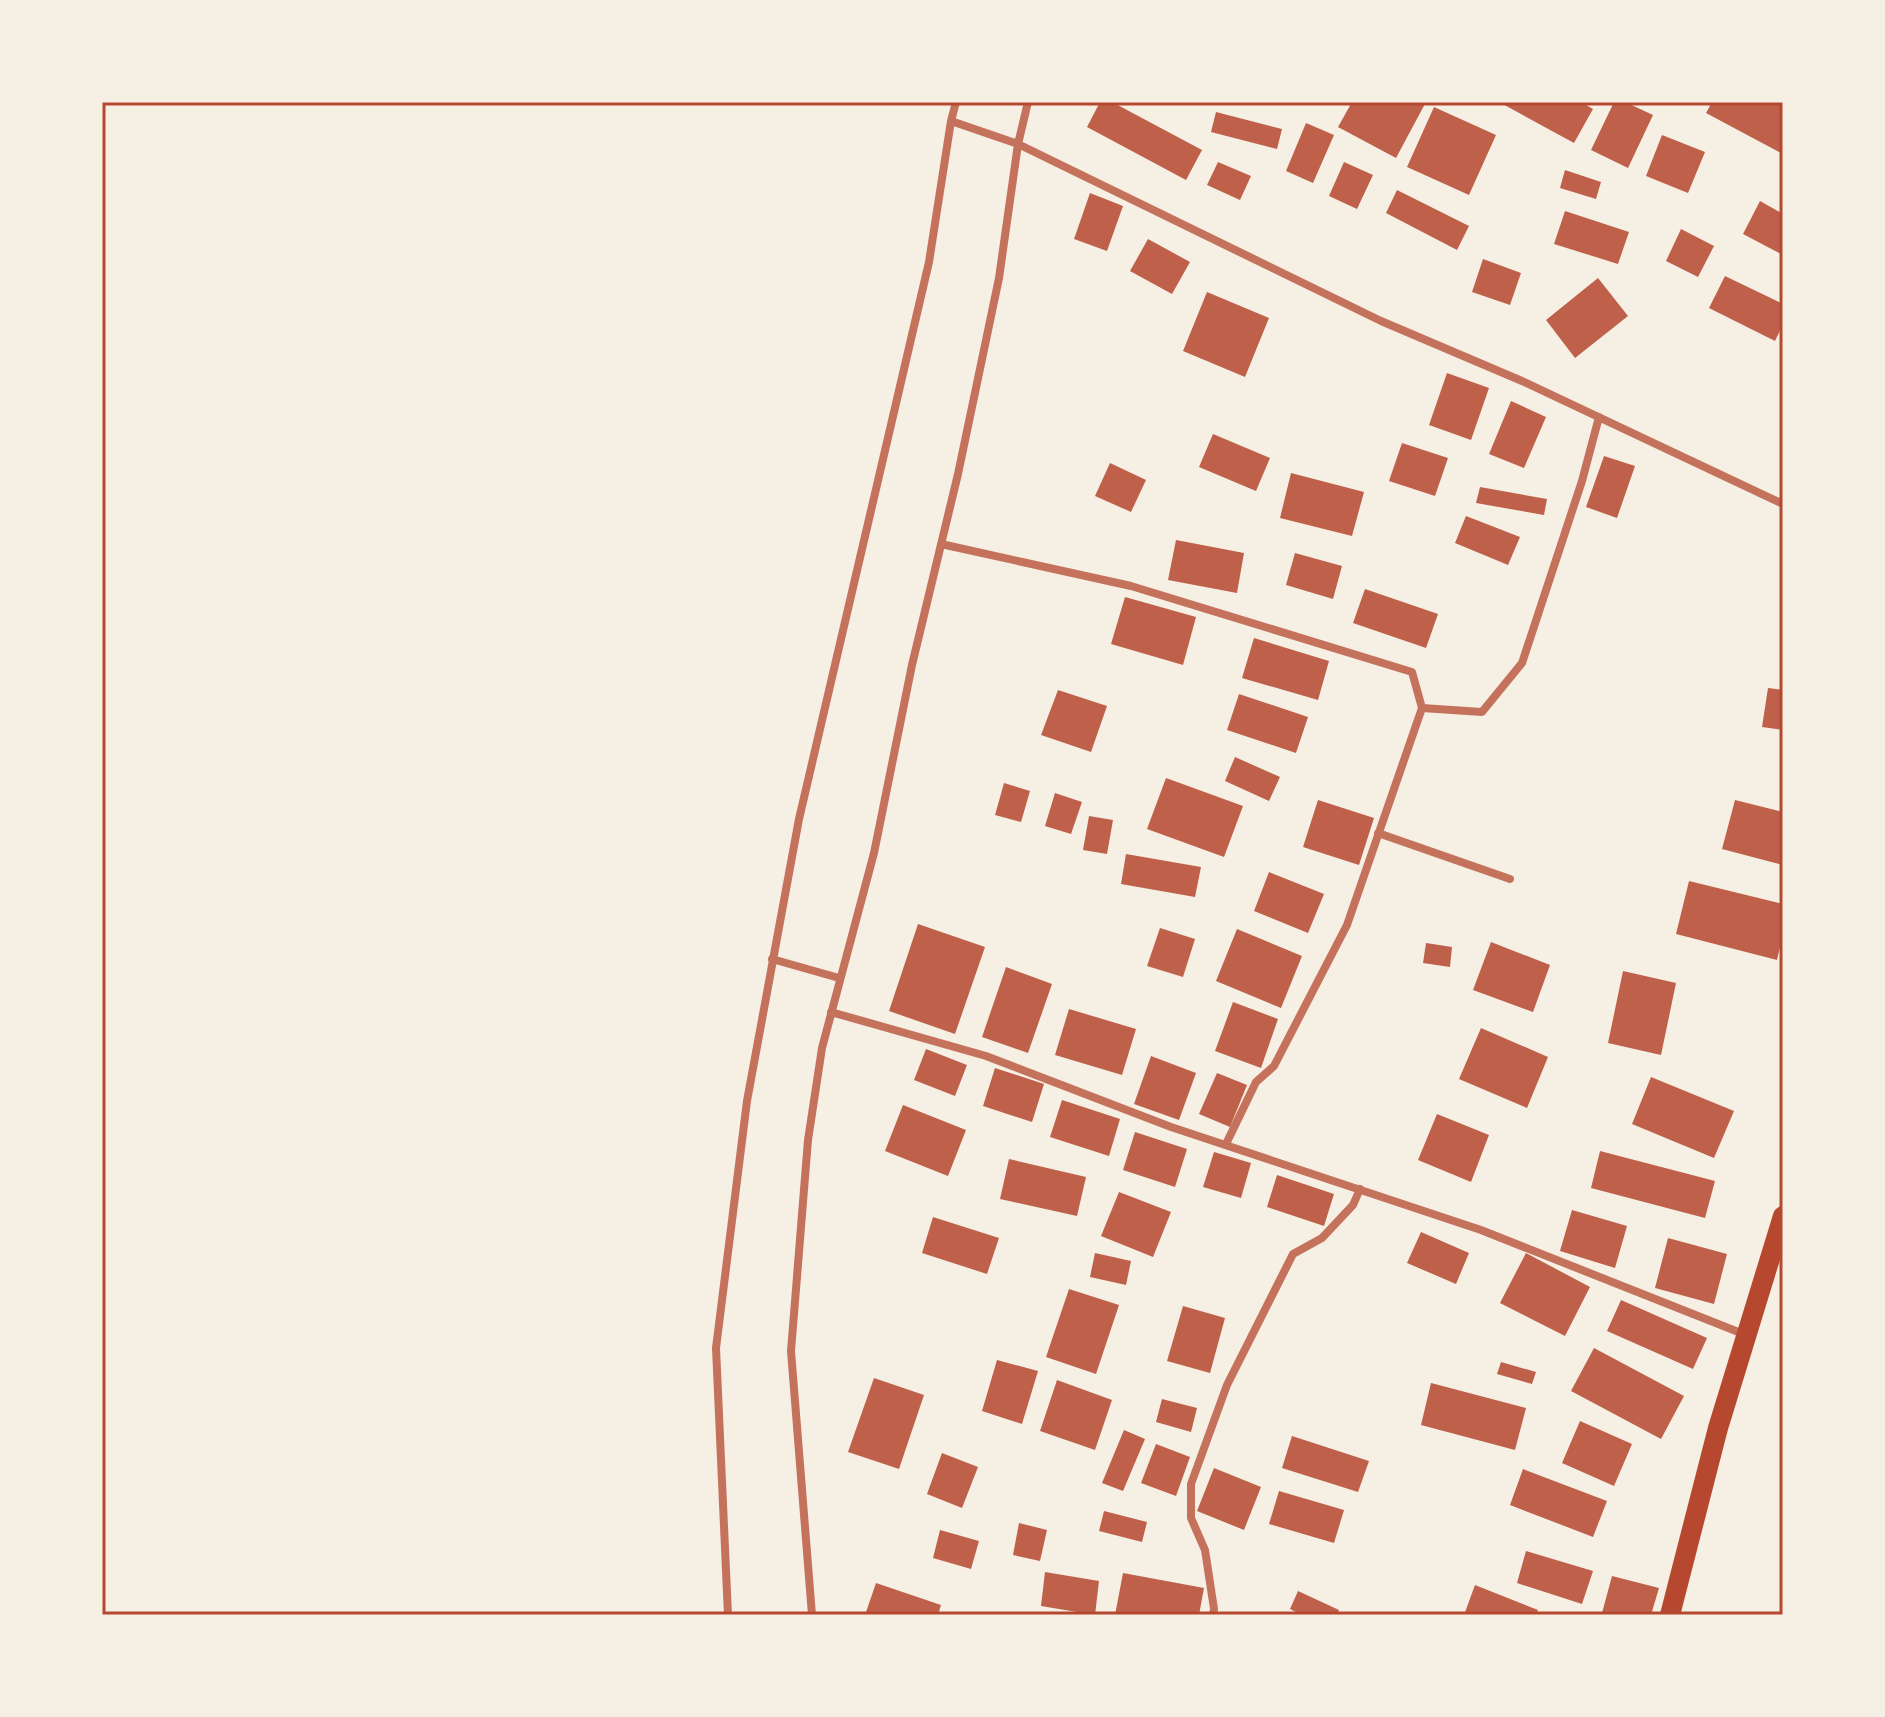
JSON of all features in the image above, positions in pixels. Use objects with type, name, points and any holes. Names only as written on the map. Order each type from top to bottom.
[{"type":"main road","points":[[1670,1615],[1718,1428],[1783,1216]]},
{"type":"street","points":[[728,1615],[716,1348],[747,1101],[799,819],[929,262],[956,102]]},
{"type":"street","points":[[812,1615],[791,1351],[808,1140],[822,1048],[874,853],[912,665],[999,278],[1018,144],[1028,102]]},
{"type":"street","points":[[951,121],[1018,144],[1381,321],[1522,381],[1783,504]]},
{"type":"street","points":[[1422,708],[1482,712],[1522,663],[1582,481],[1599,417]]},
{"type":"street","points":[[941,544],[1131,586],[1412,672],[1422,708],[1347,925],[1274,1066],[1256,1082],[1226,1144]]},
{"type":"street","points":[[1378,833],[1510,879]]},
{"type":"street","points":[[772,959],[839,978]]},
{"type":"street","points":[[831,1012],[986,1056],[1171,1127],[1543,1253],[1746,1335]]},
{"type":"street","points":[[1213,1615],[1205,1550],[1191,1518],[1191,1484],[1227,1385],[1293,1254],[1322,1238],[1353,1205],[1360,1189]]},
{"type":"building","points":[[1100,102],[1112,102],[1202,150],[1186,180],[1087,127]]},
{"type":"building","points":[[1352,102],[1426,102],[1396,158],[1338,127]]},
{"type":"building","points":[[1499,102],[1581,102],[1593,109],[1574,143]]},
{"type":"building","points":[[1614,102],[1625,102],[1653,115],[1628,168],[1591,150]]},
{"type":"building","points":[[1712,102],[1783,104],[1783,154],[1706,113]]},
{"type":"building","points":[[1434,107],[1496,135],[1469,195],[1407,167]]},
{"type":"building","points":[[1216,112],[1282,129],[1277,149],[1211,132]]},
{"type":"building","points":[[1306,123],[1334,135],[1313,183],[1286,171]]},
{"type":"building","points":[[1662,135],[1705,152],[1688,193],[1646,176]]},
{"type":"building","points":[[1218,162],[1251,176],[1240,200],[1207,185]]},
{"type":"building","points":[[1344,162],[1373,175],[1357,209],[1329,196]]},
{"type":"building","points":[[1565,170],[1601,182],[1596,199],[1560,188]]},
{"type":"building","points":[[1397,190],[1469,226],[1457,250],[1386,213]]},
{"type":"building","points":[[1090,193],[1123,206],[1107,251],[1074,239]]},
{"type":"building","points":[[1760,201],[1783,214],[1783,255],[1743,234]]},
{"type":"building","points":[[1565,211],[1629,232],[1618,264],[1554,244]]},
{"type":"building","points":[[1681,229],[1714,246],[1698,277],[1666,261]]},
{"type":"building","points":[[1148,239],[1190,262],[1172,294],[1130,271]]},
{"type":"building","points":[[1483,259],[1521,273],[1510,305],[1472,292]]},
{"type":"building","points":[[1725,276],[1783,304],[1783,324],[1775,341],[1709,308]]},
{"type":"building","points":[[1598,278],[1628,316],[1575,358],[1546,320]]},
{"type":"building","points":[[1207,292],[1269,318],[1245,377],[1183,351]]},
{"type":"building","points":[[1447,373],[1489,388],[1471,440],[1429,425]]},
{"type":"building","points":[[1511,401],[1546,417],[1524,468],[1489,454]]},
{"type":"building","points":[[1213,434],[1270,458],[1256,491],[1199,467]]},
{"type":"building","points":[[1402,443],[1448,458],[1435,496],[1389,481]]},
{"type":"building","points":[[1604,456],[1635,466],[1617,518],[1586,507]]},
{"type":"building","points":[[1110,463],[1146,480],[1131,512],[1095,496]]},
{"type":"building","points":[[1291,473],[1364,492],[1352,536],[1280,518]]},
{"type":"building","points":[[1480,487],[1547,499],[1544,515],[1476,503]]},
{"type":"building","points":[[1466,516],[1520,537],[1508,565],[1455,543]]},
{"type":"building","points":[[1176,540],[1244,553],[1237,593],[1168,580]]},
{"type":"building","points":[[1295,553],[1342,566],[1333,599],[1286,585]]},
{"type":"building","points":[[1365,589],[1438,614],[1426,648],[1353,623]]},
{"type":"building","points":[[1125,597],[1196,617],[1183,665],[1111,644]]},
{"type":"building","points":[[1254,638],[1329,661],[1318,700],[1242,678]]},
{"type":"building","points":[[1768,688],[1783,690],[1783,730],[1762,727]]},
{"type":"building","points":[[1058,690],[1107,706],[1091,752],[1041,735]]},
{"type":"building","points":[[1239,694],[1308,717],[1296,753],[1227,730]]},
{"type":"building","points":[[1235,757],[1280,777],[1269,801],[1225,781]]},
{"type":"building","points":[[1166,778],[1243,806],[1224,857],[1147,829]]},
{"type":"building","points":[[1004,783],[1030,791],[1021,822],[995,815]]},
{"type":"building","points":[[1055,793],[1082,802],[1071,834],[1045,826]]},
{"type":"building","points":[[1318,800],[1374,818],[1359,865],[1303,847]]},
{"type":"building","points":[[1735,800],[1783,812],[1783,865],[1722,849]]},
{"type":"building","points":[[1089,816],[1113,820],[1107,854],[1083,850]]},
{"type":"building","points":[[1126,854],[1201,867],[1195,897],[1121,884]]},
{"type":"building","points":[[1269,872],[1324,894],[1308,933],[1254,911]]},
{"type":"building","points":[[1689,881],[1783,904],[1783,934],[1777,960],[1676,934]]},
{"type":"building","points":[[918,924],[985,947],[955,1034],[889,1011]]},
{"type":"building","points":[[1160,928],[1195,939],[1183,977],[1147,966]]},
{"type":"building","points":[[1237,929],[1302,956],[1281,1008],[1216,981]]},
{"type":"building","points":[[1491,942],[1550,965],[1533,1012],[1473,990]]},
{"type":"building","points":[[1426,943],[1452,947],[1450,967],[1423,963]]},
{"type":"building","points":[[1006,967],[1052,984],[1028,1053],[982,1037]]},
{"type":"building","points":[[1623,971],[1676,983],[1661,1055],[1608,1043]]},
{"type":"building","points":[[1233,1002],[1278,1019],[1261,1068],[1215,1051]]},
{"type":"building","points":[[1069,1009],[1136,1029],[1122,1075],[1055,1055]]},
{"type":"building","points":[[1481,1028],[1548,1057],[1527,1108],[1459,1079]]},
{"type":"building","points":[[926,1049],[967,1065],[955,1096],[914,1080]]},
{"type":"building","points":[[1151,1056],[1196,1073],[1179,1120],[1134,1104]]},
{"type":"building","points":[[995,1068],[1044,1084],[1032,1122],[983,1106]]},
{"type":"building","points":[[1217,1073],[1247,1085],[1230,1127],[1199,1114]]},
{"type":"building","points":[[1651,1077],[1734,1111],[1714,1158],[1632,1124]]},
{"type":"building","points":[[1062,1100],[1120,1119],[1109,1156],[1050,1137]]},
{"type":"building","points":[[903,1105],[966,1130],[948,1176],[885,1151]]},
{"type":"building","points":[[1437,1114],[1489,1135],[1471,1182],[1418,1160]]},
{"type":"building","points":[[1135,1132],[1187,1149],[1175,1187],[1123,1170]]},
{"type":"building","points":[[1600,1151],[1715,1181],[1705,1218],[1591,1188]]},
{"type":"building","points":[[1214,1152],[1251,1163],[1241,1198],[1203,1187]]},
{"type":"building","points":[[1009,1159],[1086,1177],[1077,1216],[1000,1199]]},
{"type":"building","points":[[1277,1175],[1334,1194],[1324,1226],[1267,1207]]},
{"type":"building","points":[[1119,1192],[1171,1212],[1153,1257],[1101,1236]]},
{"type":"building","points":[[1572,1210],[1627,1226],[1615,1268],[1560,1251]]},
{"type":"building","points":[[933,1217],[999,1238],[987,1274],[922,1253]]},
{"type":"building","points":[[1421,1232],[1469,1253],[1456,1284],[1407,1263]]},
{"type":"building","points":[[1668,1238],[1727,1254],[1714,1304],[1655,1288]]},
{"type":"building","points":[[1095,1253],[1131,1261],[1126,1285],[1090,1277]]},
{"type":"building","points":[[1526,1253],[1590,1287],[1565,1336],[1500,1303]]},
{"type":"building","points":[[1069,1289],[1119,1305],[1096,1374],[1046,1357]]},
{"type":"building","points":[[1621,1300],[1707,1338],[1693,1369],[1607,1331]]},
{"type":"building","points":[[1183,1306],[1225,1318],[1210,1373],[1167,1361]]},
{"type":"building","points":[[1594,1348],[1684,1396],[1661,1439],[1571,1391]]},
{"type":"building","points":[[997,1360],[1038,1371],[1022,1424],[982,1411]]},
{"type":"building","points":[[1501,1362],[1536,1372],[1532,1384],[1497,1374]]},
{"type":"building","points":[[874,1378],[924,1395],[899,1469],[848,1452]]},
{"type":"building","points":[[1057,1380],[1112,1400],[1095,1450],[1040,1431]]},
{"type":"building","points":[[1431,1383],[1526,1408],[1515,1450],[1421,1425]]},
{"type":"building","points":[[1162,1399],[1197,1408],[1191,1432],[1156,1422]]},
{"type":"building","points":[[1580,1421],[1632,1444],[1614,1486],[1562,1463]]},
{"type":"building","points":[[1124,1430],[1145,1439],[1123,1491],[1102,1483]]},
{"type":"building","points":[[1292,1436],[1369,1461],[1358,1492],[1282,1468]]},
{"type":"building","points":[[1156,1444],[1190,1457],[1176,1496],[1141,1483]]},
{"type":"building","points":[[942,1453],[978,1467],[962,1508],[927,1494]]},
{"type":"building","points":[[1214,1468],[1261,1487],[1244,1530],[1197,1511]]},
{"type":"building","points":[[1523,1469],[1607,1501],[1593,1537],[1510,1505]]},
{"type":"building","points":[[1279,1491],[1344,1510],[1334,1543],[1269,1524]]},
{"type":"building","points":[[1104,1511],[1147,1522],[1142,1542],[1099,1531]]},
{"type":"building","points":[[1019,1523],[1047,1530],[1040,1561],[1013,1555]]},
{"type":"building","points":[[940,1530],[979,1541],[971,1569],[933,1558]]},
{"type":"building","points":[[1526,1551],[1593,1571],[1582,1604],[1517,1583]]},
{"type":"building","points":[[1045,1572],[1099,1581],[1095,1615],[1041,1606]]},
{"type":"building","points":[[1123,1573],[1204,1588],[1199,1615],[1115,1615]]},
{"type":"building","points":[[1612,1576],[1659,1588],[1651,1615],[1602,1613]]},
{"type":"building","points":[[876,1583],[941,1605],[938,1615],[865,1615]]},
{"type":"building","points":[[1475,1585],[1538,1610],[1536,1615],[1464,1615]]},
{"type":"building","points":[[1298,1591],[1339,1610],[1337,1615],[1302,1615],[1290,1609]]}]
